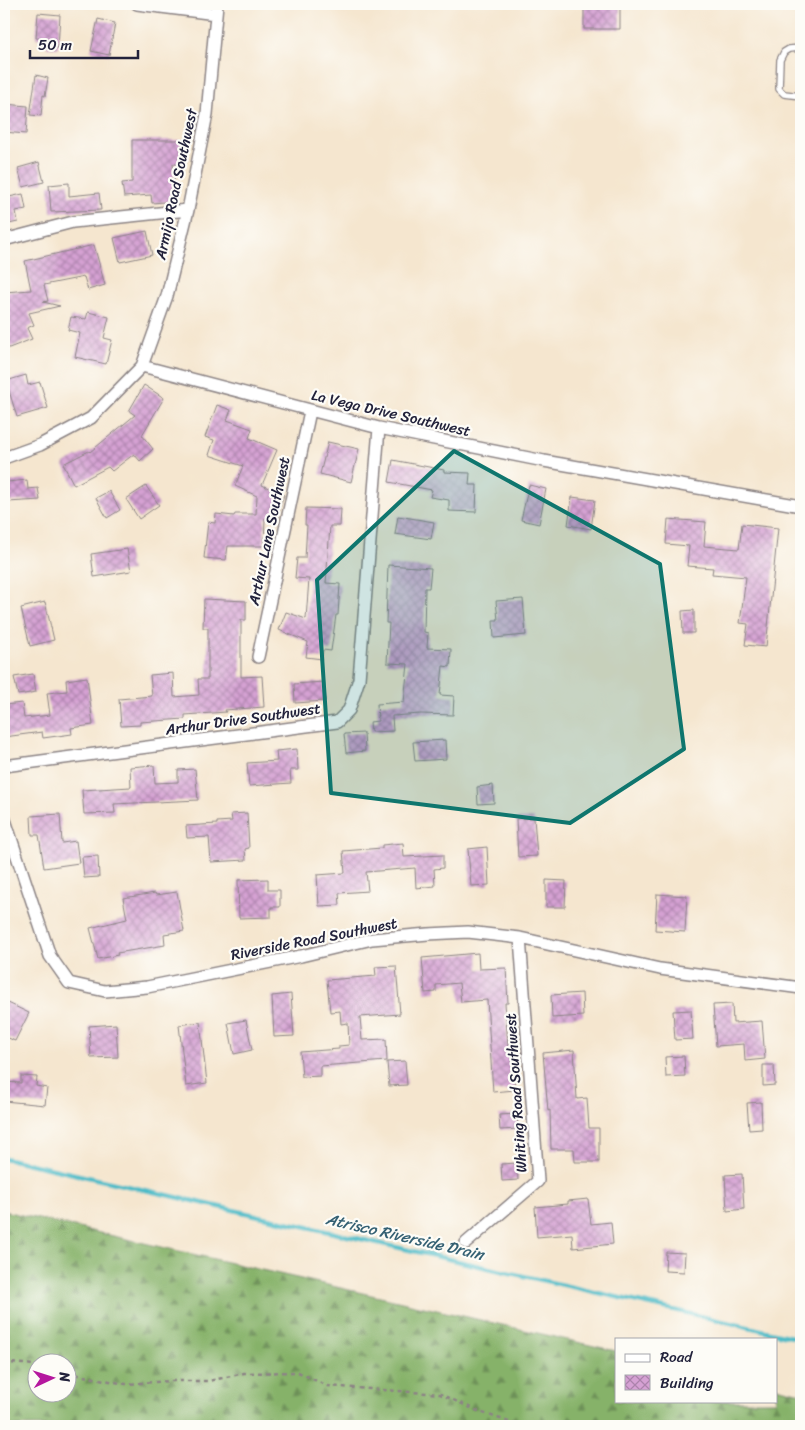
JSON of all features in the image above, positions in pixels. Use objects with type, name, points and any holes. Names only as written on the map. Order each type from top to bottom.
[{"type":"street","points":[[137,4],[216,9]]},
{"type":"street","name":"Armijo Road Southwest","points":[[142,366],[167,296],[188,210],[206,114],[216,9]]},
{"type":"street","points":[[4,240],[74,222],[188,210]]},
{"type":"street","points":[[4,458],[40,445],[90,418],[142,366]]},
{"type":"street","name":"La Vega Drive Southwest","points":[[142,366],[379,428],[544,461],[801,506]]},
{"type":"street","name":"Arthur Lane Southwest","points":[[258,657],[310,411]]},
{"type":"street","name":"Arthur Drive Southwest","points":[[4,766],[337,722],[348,710],[358,679],[379,428]]},
{"type":"street","name":"Riverside Road Southwest","points":[[4,817],[50,956],[70,983],[105,991],[147,987],[372,940],[400,936],[468,932],[520,938],[660,969],[801,988]]},
{"type":"street","name":"Whiting Road Southwest","points":[[466,1243],[538,1181],[520,938]]},
{"type":"lane","points":[[801,48],[789,49],[784,52],[780,60],[779,89],[784,94],[801,96]]},
{"type":"path","points":[[4,1363],[28,1364]]},
{"type":"path","points":[[78,1375],[126,1384],[209,1381],[244,1373],[298,1372],[327,1386],[440,1394],[480,1412],[521,1426]]},
{"type":"highlighted area","points":[[454,451],[660,564],[684,749],[570,823],[331,793],[317,580]]},
{"type":"green space","points":[[4,1211],[615,1351],[615,1402],[778,1402],[778,1387],[801,1393],[801,1426],[4,1426]]},
{"type":"building","points":[[584,4],[620,4],[620,29],[584,29]]},
{"type":"building","points":[[38,13],[60,15],[58,48],[47,48],[48,39],[36,38]]},
{"type":"building","points":[[98,19],[115,23],[109,55],[91,51]]},
{"type":"building","points":[[36,75],[48,78],[45,96],[43,95],[41,116],[30,115]]},
{"type":"building","points":[[4,104],[28,106],[26,134],[4,132]]},
{"type":"building","points":[[132,140],[182,140],[182,164],[173,164],[176,201],[152,203],[151,195],[124,197],[122,183],[132,182]]},
{"type":"building","points":[[39,162],[44,182],[23,187],[18,168]]},
{"type":"building","points":[[69,183],[69,196],[99,193],[101,210],[51,212],[49,185]]},
{"type":"building","points":[[23,194],[26,209],[16,211],[18,222],[4,225],[4,198]]},
{"type":"building","points":[[147,231],[152,255],[120,262],[114,238]]},
{"type":"building","points":[[94,245],[105,285],[88,290],[84,277],[44,285],[48,301],[43,302],[60,306],[29,313],[34,325],[27,328],[32,339],[4,350],[4,328],[6,327],[4,292],[31,290],[25,261]]},
{"type":"building","points":[[88,312],[109,317],[104,338],[112,340],[106,364],[75,357],[80,333],[68,330],[71,317],[86,319]]},
{"type":"building","points":[[26,375],[28,385],[40,382],[48,408],[17,417],[6,381]]},
{"type":"building","points":[[144,385],[164,398],[142,435],[153,449],[140,461],[134,454],[112,471],[108,467],[74,485],[63,464],[90,452],[135,415],[129,411]]},
{"type":"building","points":[[217,405],[231,410],[227,420],[252,429],[249,438],[277,450],[262,485],[284,495],[279,508],[279,518],[265,518],[264,546],[228,546],[226,560],[204,558],[208,522],[215,523],[216,514],[234,516],[235,514],[256,514],[257,496],[235,486],[243,466],[209,455],[214,440],[205,437]]},
{"type":"building","points":[[328,442],[359,449],[351,482],[320,474]]},
{"type":"building","points":[[393,460],[444,470],[444,472],[470,473],[469,485],[477,485],[476,512],[449,511],[449,500],[430,497],[432,490],[389,482]]},
{"type":"building","points":[[27,480],[28,489],[38,488],[40,500],[8,502],[7,482]]},
{"type":"building","points":[[529,485],[546,489],[539,524],[521,520]]},
{"type":"building","points":[[146,486],[159,505],[139,519],[126,499]]},
{"type":"building","points":[[109,491],[120,510],[107,518],[96,498]]},
{"type":"building","points":[[572,497],[595,500],[591,529],[568,525]]},
{"type":"building","points":[[306,508],[341,509],[340,526],[330,526],[326,583],[340,584],[338,615],[336,615],[331,651],[323,650],[322,659],[306,657],[308,642],[279,630],[286,612],[306,619],[309,579],[295,578],[297,558],[305,558]]},
{"type":"building","points":[[398,516],[434,522],[431,539],[395,534]]},
{"type":"building","points":[[668,519],[706,522],[704,546],[739,549],[742,524],[778,528],[766,647],[745,645],[748,624],[740,623],[746,577],[712,574],[713,568],[687,566],[689,546],[666,544]]},
{"type":"building","points":[[127,549],[131,571],[94,577],[91,554]]},
{"type":"building","points":[[388,565],[431,568],[429,588],[425,588],[424,632],[428,633],[427,648],[451,649],[450,667],[443,666],[440,695],[454,696],[453,715],[421,714],[392,716],[393,731],[371,732],[370,722],[378,721],[377,704],[404,702],[408,664],[387,663],[389,623],[386,623]]},
{"type":"building","points":[[204,599],[246,601],[246,620],[241,620],[241,677],[262,676],[264,707],[185,715],[185,719],[140,722],[140,725],[121,726],[119,699],[152,696],[150,675],[173,673],[174,697],[199,695],[198,679],[208,679],[208,628],[203,628]]},
{"type":"building","points":[[523,599],[526,635],[494,638],[493,620],[498,620],[496,601]]},
{"type":"building","points":[[45,602],[54,640],[30,646],[21,608]]},
{"type":"building","points":[[694,610],[694,633],[683,633],[682,611]]},
{"type":"building","points":[[33,674],[36,692],[18,695],[14,677]]},
{"type":"building","points":[[87,677],[93,725],[71,728],[72,734],[43,738],[42,732],[4,737],[4,705],[22,703],[24,718],[50,715],[47,693],[67,691],[66,680]]},
{"type":"building","points":[[324,682],[325,701],[295,703],[294,684]]},
{"type":"building","points":[[364,733],[365,751],[346,753],[344,734]]},
{"type":"building","points":[[445,740],[446,759],[415,761],[413,742]]},
{"type":"building","points":[[297,749],[298,770],[290,770],[291,783],[249,786],[247,763],[277,761],[276,751]]},
{"type":"building","points":[[154,765],[155,783],[178,782],[178,770],[195,769],[198,800],[114,804],[115,813],[84,814],[82,790],[131,787],[130,767]]},
{"type":"building","points":[[493,785],[494,803],[478,804],[477,787]]},
{"type":"building","points":[[247,813],[249,848],[245,849],[246,860],[211,862],[209,837],[187,838],[186,826],[232,821],[231,814]]},
{"type":"building","points":[[60,814],[62,843],[76,841],[79,863],[44,868],[39,835],[32,835],[31,816]]},
{"type":"building","points":[[534,818],[537,856],[518,857],[516,819]]},
{"type":"building","points":[[403,843],[404,857],[443,855],[443,868],[434,869],[435,886],[416,888],[415,868],[366,872],[368,891],[339,893],[340,905],[319,906],[317,875],[345,873],[343,851],[382,848],[382,845]]},
{"type":"building","points":[[487,847],[489,885],[471,886],[468,849]]},
{"type":"building","points":[[98,856],[99,877],[84,878],[82,857]]},
{"type":"building","points":[[268,879],[268,890],[280,890],[280,907],[271,907],[271,917],[239,918],[238,880]]},
{"type":"building","points":[[546,880],[566,881],[565,907],[546,907]]},
{"type":"building","points":[[177,892],[184,931],[164,934],[165,945],[117,953],[118,955],[98,959],[90,928],[127,919],[123,898]]},
{"type":"building","points":[[657,894],[687,896],[685,932],[655,930]]},
{"type":"building","points":[[478,953],[479,969],[506,968],[508,1003],[505,1003],[508,1045],[511,1044],[515,1090],[493,1092],[487,1000],[461,1002],[459,983],[436,985],[436,992],[425,993],[422,958]]},
{"type":"building","points":[[396,966],[400,1014],[360,1017],[362,1040],[386,1039],[387,1061],[320,1066],[320,1076],[302,1077],[300,1052],[339,1049],[339,1046],[349,1045],[348,1023],[341,1024],[340,1011],[330,1012],[327,980],[376,976],[375,967]]},
{"type":"building","points":[[582,993],[583,1016],[552,1018],[551,995]]},
{"type":"building","points":[[291,994],[294,1036],[274,1037],[272,996]]},
{"type":"building","points":[[4,1001],[29,1013],[15,1041],[4,1036]]},
{"type":"building","points":[[732,1004],[733,1023],[762,1021],[765,1059],[745,1061],[744,1044],[716,1046],[713,1005]]},
{"type":"building","points":[[691,1010],[693,1039],[675,1040],[673,1011]]},
{"type":"building","points":[[246,1020],[252,1050],[234,1054],[228,1023]]},
{"type":"building","points":[[200,1022],[207,1083],[186,1086],[179,1025]]},
{"type":"building","points":[[116,1024],[118,1057],[91,1058],[89,1026]]},
{"type":"building","points":[[574,1050],[577,1099],[587,1098],[589,1128],[599,1128],[599,1162],[575,1162],[574,1149],[551,1149],[550,1110],[548,1111],[543,1053]]},
{"type":"building","points":[[684,1056],[685,1076],[666,1077],[665,1057]]},
{"type":"building","points":[[405,1061],[407,1085],[389,1086],[387,1062]]},
{"type":"building","points":[[763,1065],[774,1065],[775,1085],[763,1086]]},
{"type":"building","points":[[21,1076],[37,1077],[36,1086],[47,1088],[45,1105],[4,1101],[4,1082],[21,1083]]},
{"type":"building","points":[[761,1102],[762,1129],[749,1130],[747,1103]]},
{"type":"building","points":[[517,1114],[518,1129],[500,1130],[499,1115]]},
{"type":"building","points":[[517,1163],[518,1180],[502,1181],[501,1164]]},
{"type":"building","points":[[742,1174],[744,1209],[727,1211],[725,1175]]},
{"type":"building","points":[[588,1199],[591,1224],[611,1222],[613,1244],[573,1248],[572,1234],[537,1237],[535,1207],[568,1204],[568,1201]]},
{"type":"building","points":[[666,1252],[685,1253],[684,1272],[665,1271]]},
{"type":"waterway","name":"Atrisco Riverside Drain","points":[[4,1158],[801,1339]]}]
